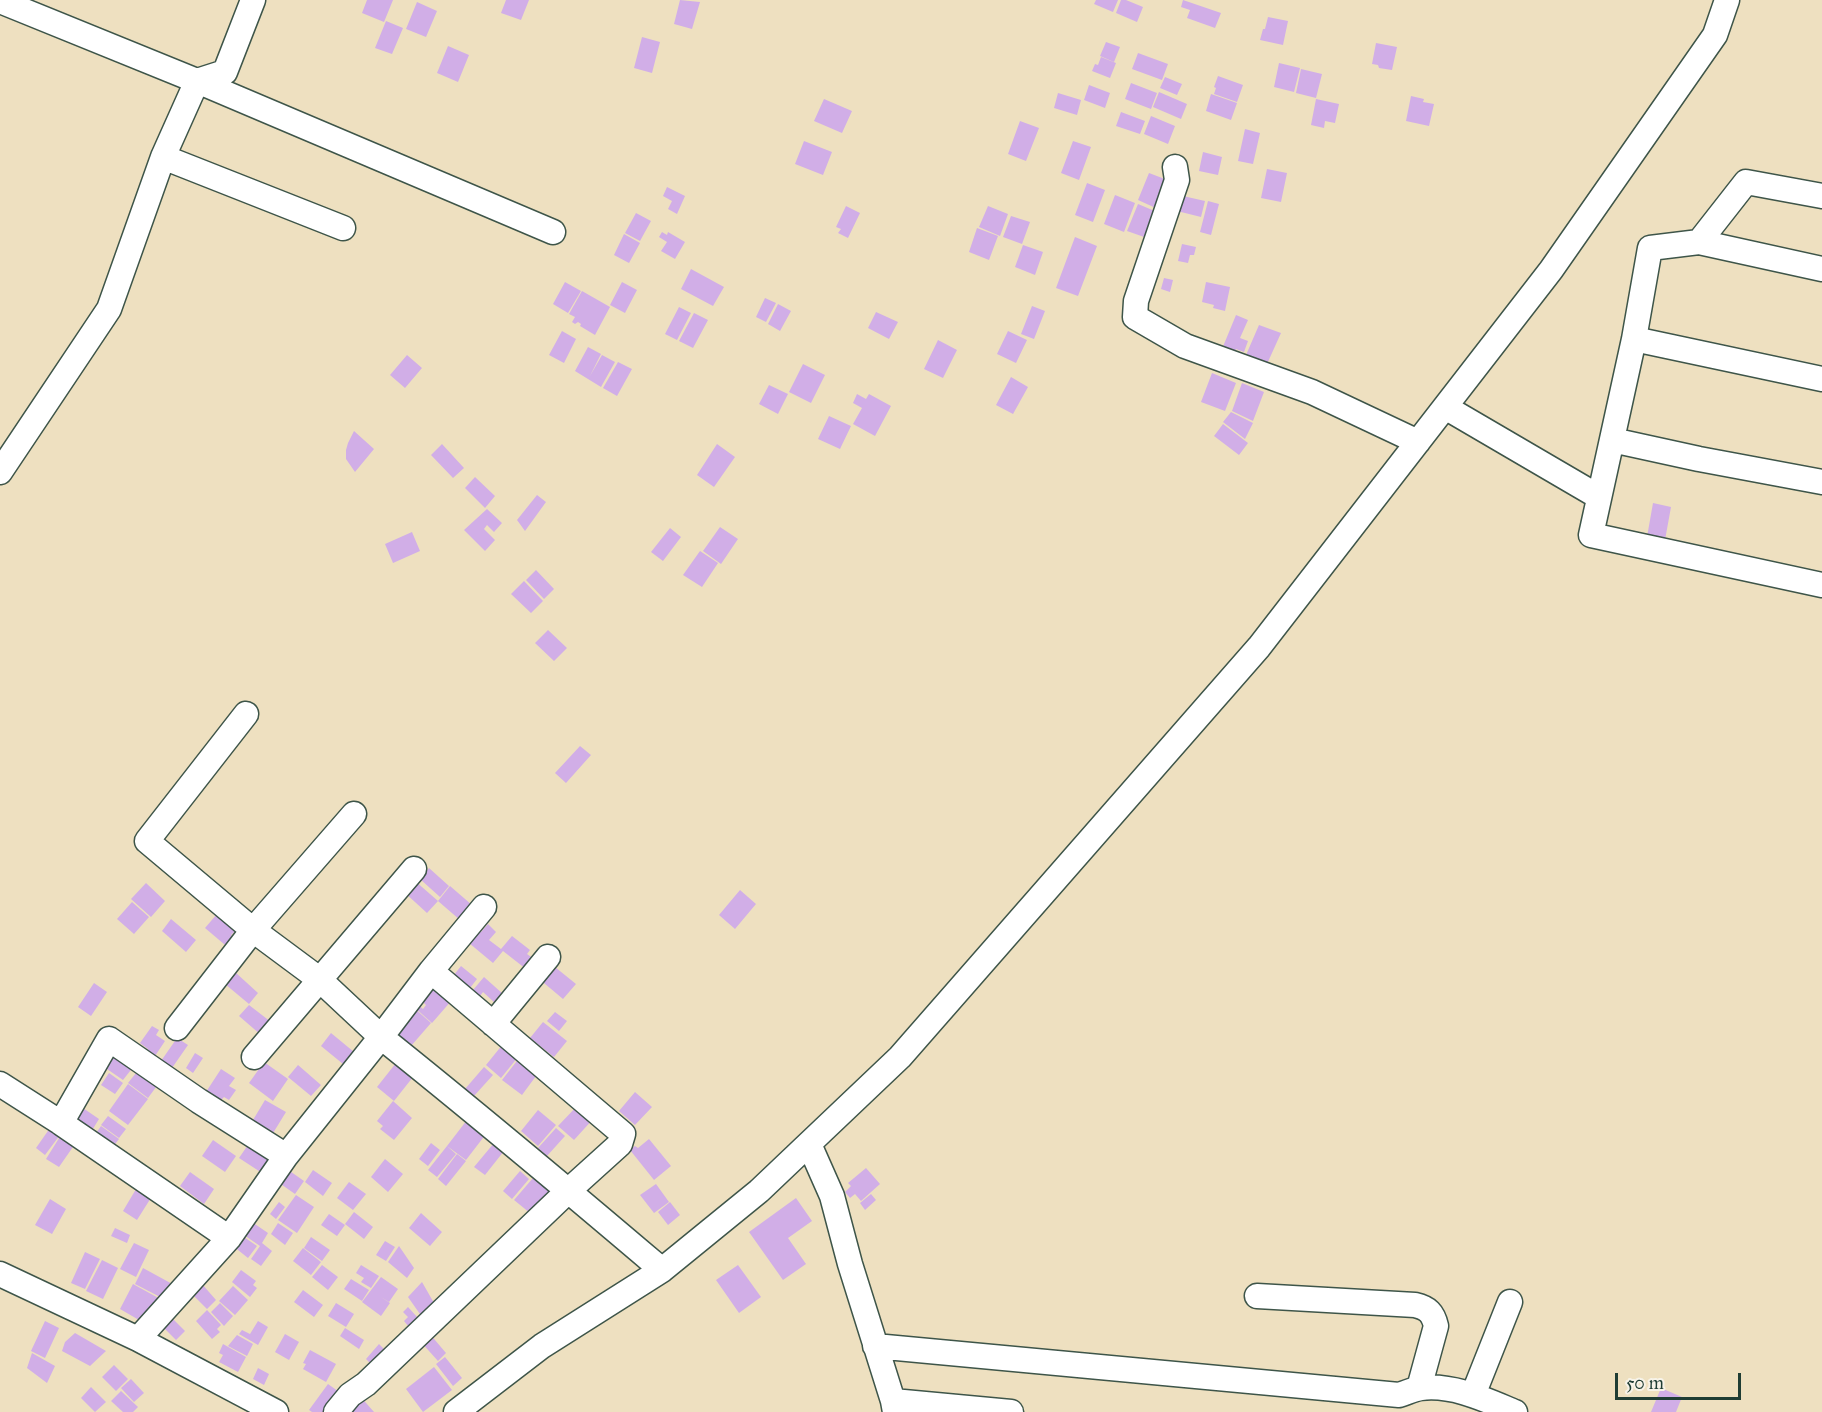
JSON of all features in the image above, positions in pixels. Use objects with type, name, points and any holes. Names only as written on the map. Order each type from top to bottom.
[{"type":"street","points":[[0,472],[109,309],[164,157],[197,81],[225,72],[253,0]]},
{"type":"street","points":[[456,1412],[543,1346],[662,1270],[759,1191],[900,1057],[1251,656],[1551,270],[1715,35],[1727,0]]},
{"type":"street","points":[[0,1],[197,81],[553,232]]},
{"type":"street","points":[[164,157],[343,228]]},
{"type":"street","points":[[1175,167],[1177,180],[1136,302],[1135,317],[1185,346],[1312,392],[1418,442]]},
{"type":"street","points":[[1699,242],[1746,182],[1822,196]]},
{"type":"street","points":[[1822,269],[1699,242],[1650,248],[1634,339],[1591,535],[1822,585]]},
{"type":"street","points":[[1634,339],[1822,380]]},
{"type":"street","points":[[1445,407],[1599,497]]},
{"type":"street","points":[[1612,440],[1822,482]]},
{"type":"street","points":[[246,714],[147,841],[253,930],[319,979],[381,1037],[662,1270]]},
{"type":"street","points":[[177,1028],[253,930],[354,814]]},
{"type":"street","points":[[254,1057],[414,869]]},
{"type":"street","points":[[138,1340],[229,1238],[286,1156],[484,907]]},
{"type":"street","points":[[493,1024],[548,957]]},
{"type":"street","points":[[336,1412],[350,1395],[366,1384],[620,1144],[623,1134],[431,971]]},
{"type":"street","points":[[61,1123],[109,1039],[199,1101],[286,1156]]},
{"type":"street","points":[[0,1084],[229,1238]]},
{"type":"street","points":[[809,1143],[832,1196],[850,1264],[894,1406],[1011,1412]]},
{"type":"street","points":[[0,1274],[138,1340],[276,1412]]},
{"type":"street","points":[[1257,1296],[1414,1305],[1426,1308],[1434,1317],[1436,1326],[1419,1388]]},
{"type":"street","points":[[1473,1395],[1510,1302]]},
{"type":"street","points":[[875,1346],[1399,1395],[1419,1388],[1437,1387],[1473,1395],[1515,1412]]},
{"type":"building","points":[[367,0],[393,0],[384,22],[362,13]]},
{"type":"building","points":[[506,0],[529,0],[521,20],[501,13]]},
{"type":"building","points":[[680,0],[700,2],[692,29],[674,24]]},
{"type":"building","points":[[1096,0],[1118,0],[1113,12],[1094,4]]},
{"type":"building","points":[[1121,0],[1143,7],[1137,22],[1116,13]]},
{"type":"building","points":[[1183,0],[1221,13],[1215,28],[1187,18],[1190,10],[1181,7]]},
{"type":"building","points":[[417,2],[437,11],[426,37],[406,29]]},
{"type":"building","points":[[1268,17],[1288,21],[1283,45],[1260,40]]},
{"type":"building","points":[[386,21],[403,28],[392,54],[375,48]]},
{"type":"building","points":[[642,37],[660,42],[652,73],[634,68]]},
{"type":"building","points":[[1106,42],[1120,47],[1114,62],[1100,56]]},
{"type":"building","points":[[1376,43],[1397,47],[1392,70],[1379,68],[1378,65],[1372,64]]},
{"type":"building","points":[[448,46],[469,55],[458,82],[437,73]]},
{"type":"building","points":[[1138,53],[1168,64],[1162,80],[1132,69]]},
{"type":"building","points":[[1101,57],[1116,63],[1110,78],[1092,71],[1095,64],[1098,65]]},
{"type":"building","points":[[1279,63],[1300,68],[1294,92],[1274,87]]},
{"type":"building","points":[[1301,69],[1322,74],[1316,98],[1296,93]]},
{"type":"building","points":[[1218,76],[1243,85],[1237,102],[1214,94]]},
{"type":"building","points":[[1165,77],[1182,84],[1177,95],[1160,88]]},
{"type":"building","points":[[1131,83],[1157,93],[1151,109],[1125,99]]},
{"type":"building","points":[[1089,85],[1110,93],[1105,108],[1084,100]]},
{"type":"building","points":[[1159,92],[1187,104],[1181,119],[1153,107]]},
{"type":"building","points":[[1058,93],[1081,100],[1077,115],[1054,108]]},
{"type":"building","points":[[1211,94],[1237,103],[1231,120],[1206,111]]},
{"type":"building","points":[[1411,96],[1434,104],[1429,126],[1406,121]]},
{"type":"building","points":[[824,99],[852,111],[842,133],[814,121]]},
{"type":"building","points":[[1316,99],[1339,104],[1335,123],[1325,121],[1324,128],[1311,125]]},
{"type":"building","points":[[1121,112],[1145,121],[1140,134],[1116,126]]},
{"type":"building","points":[[1151,116],[1175,126],[1168,144],[1144,134]]},
{"type":"building","points":[[1020,121],[1039,128],[1026,161],[1008,154]]},
{"type":"building","points":[[1245,129],[1260,133],[1253,164],[1238,161]]},
{"type":"building","points":[[804,141],[832,152],[823,175],[795,164]]},
{"type":"building","points":[[1073,141],[1091,147],[1079,180],[1061,173]]},
{"type":"building","points":[[1203,152],[1222,157],[1218,175],[1199,171]]},
{"type":"building","points":[[1267,169],[1287,173],[1281,202],[1261,198]]},
{"type":"building","points":[[1149,173],[1170,181],[1158,209],[1138,200]]},
{"type":"building","points":[[1087,183],[1105,190],[1093,222],[1075,215]]},
{"type":"building","points":[[667,187],[685,196],[677,214],[668,209],[672,201],[663,196]]},
{"type":"building","points":[[1115,195],[1135,203],[1124,232],[1104,224]]},
{"type":"building","points":[[1183,196],[1205,201],[1201,217],[1177,211]]},
{"type":"building","points":[[1208,201],[1219,204],[1211,235],[1200,232]]},
{"type":"building","points":[[1138,204],[1157,212],[1147,238],[1127,231]]},
{"type":"building","points":[[846,206],[860,213],[848,238],[838,233],[841,229],[836,227]]},
{"type":"building","points":[[988,206],[1008,214],[1000,236],[979,227]]},
{"type":"building","points":[[636,213],[651,221],[640,241],[625,233]]},
{"type":"building","points":[[1011,216],[1030,222],[1022,244],[1003,237]]},
{"type":"building","points":[[977,228],[998,236],[989,260],[969,252]]},
{"type":"building","points":[[662,232],[667,235],[668,232],[685,242],[675,259],[661,251],[667,242],[659,237]]},
{"type":"building","points":[[624,234],[640,243],[629,263],[614,255]]},
{"type":"building","points":[[1075,237],[1097,246],[1078,296],[1056,288]]},
{"type":"building","points":[[1182,244],[1196,247],[1188,263],[1178,261]]},
{"type":"building","points":[[1023,245],[1043,252],[1035,275],[1015,267]]},
{"type":"building","points":[[691,269],[724,287],[713,306],[681,289]]},
{"type":"building","points":[[1164,278],[1173,280],[1170,292],[1161,289]]},
{"type":"building","points":[[565,282],[581,291],[568,313],[553,304]]},
{"type":"building","points":[[622,282],[637,290],[625,313],[610,305]]},
{"type":"building","points":[[1206,282],[1230,287],[1225,311],[1202,302]]},
{"type":"building","points":[[582,291],[610,307],[595,335],[580,326],[578,322],[575,324],[572,322],[575,317],[569,314]]},
{"type":"building","points":[[765,298],[776,303],[766,322],[756,317]]},
{"type":"building","points":[[778,304],[791,311],[780,331],[768,324]]},
{"type":"building","points":[[1032,306],[1045,311],[1034,339],[1021,334]]},
{"type":"building","points":[[679,307],[691,313],[677,340],[665,334]]},
{"type":"building","points":[[876,312],[898,322],[889,339],[868,328]]},
{"type":"building","points":[[694,313],[708,320],[693,348],[679,341]]},
{"type":"building","points":[[1236,315],[1248,320],[1240,338],[1248,341],[1244,352],[1236,349],[1234,354],[1222,349]]},
{"type":"building","points":[[1259,325],[1281,333],[1267,364],[1246,355]]},
{"type":"building","points":[[562,331],[576,339],[564,363],[549,355]]},
{"type":"building","points":[[1008,331],[1027,340],[1016,363],[997,354]]},
{"type":"building","points":[[938,340],[957,350],[943,378],[924,369]]},
{"type":"building","points":[[588,347],[601,354],[590,376],[602,355],[615,362],[601,387],[575,371]]},
{"type":"building","points":[[407,355],[422,368],[405,388],[390,375]]},
{"type":"building","points":[[618,362],[632,369],[617,396],[603,388]]},
{"type":"building","points":[[803,364],[825,375],[811,403],[789,392]]},
{"type":"building","points":[[1212,373],[1236,383],[1225,411],[1201,402]]},
{"type":"building","points":[[1011,377],[1028,387],[1013,414],[996,405]]},
{"type":"building","points":[[1242,383],[1264,392],[1253,421],[1232,411]]},
{"type":"building","points":[[769,385],[788,394],[778,414],[759,404]]},
{"type":"building","points":[[857,394],[866,399],[869,394],[891,406],[875,436],[853,424],[862,408],[853,403]]},
{"type":"building","points":[[1231,412],[1253,423],[1245,439],[1223,422]]},
{"type":"building","points":[[829,416],[851,426],[840,449],[818,439]]},
{"type":"building","points":[[1223,424],[1248,443],[1239,455],[1214,436]]},
{"type":"building","points":[[354,431],[374,449],[355,472],[346,459],[348,443]]},
{"type":"building","points":[[442,444],[464,468],[453,478],[431,455]]},
{"type":"building","points":[[717,444],[735,457],[714,487],[697,475]]},
{"type":"building","points":[[475,477],[495,496],[485,508],[465,488]]},
{"type":"building","points":[[537,495],[546,502],[525,531],[517,520]]},
{"type":"building","points":[[1653,503],[1671,507],[1665,540],[1647,537]]},
{"type":"building","points":[[487,509],[502,523],[494,532],[487,525],[484,529],[495,540],[485,551],[464,530]]},
{"type":"building","points":[[720,527],[738,539],[721,564],[703,551]]},
{"type":"building","points":[[670,528],[681,537],[663,561],[651,552]]},
{"type":"building","points":[[412,532],[420,551],[393,563],[385,544]]},
{"type":"building","points":[[700,551],[718,563],[702,587],[683,575]]},
{"type":"building","points":[[536,570],[554,589],[544,599],[526,580]]},
{"type":"building","points":[[524,581],[543,601],[531,613],[511,594]]},
{"type":"building","points":[[548,630],[567,648],[554,661],[535,643]]},
{"type":"building","points":[[580,746],[591,755],[566,783],[555,773]]},
{"type":"building","points":[[429,868],[449,886],[440,897],[420,879]]},
{"type":"building","points":[[414,880],[438,901],[427,913],[404,892]]},
{"type":"building","points":[[146,883],[165,901],[151,917],[131,899]]},
{"type":"building","points":[[450,886],[472,905],[460,920],[438,901]]},
{"type":"building","points":[[740,890],[756,904],[735,929],[719,915]]},
{"type":"building","points":[[132,902],[149,917],[134,934],[117,919]]},
{"type":"building","points":[[217,914],[236,930],[231,935],[239,941],[231,950],[205,928]]},
{"type":"building","points":[[171,919],[196,940],[186,952],[162,931]]},
{"type":"building","points":[[488,924],[496,932],[489,940],[501,949],[512,936],[530,950],[527,954],[534,959],[526,969],[503,951],[493,963],[469,943]]},
{"type":"building","points":[[550,963],[576,984],[563,999],[538,978]]},
{"type":"building","points":[[461,966],[477,979],[470,988],[454,975]]},
{"type":"building","points":[[235,972],[258,993],[249,1004],[225,984]]},
{"type":"building","points":[[484,977],[503,994],[495,1003],[483,992],[480,996],[473,990]]},
{"type":"building","points":[[94,983],[107,992],[91,1016],[78,1007]]},
{"type":"building","points":[[433,983],[452,1000],[432,1023],[414,1007],[417,1004],[423,1009],[426,1005],[420,999]]},
{"type":"building","points":[[249,1005],[271,1022],[261,1035],[239,1016]]},
{"type":"building","points":[[413,1007],[431,1023],[411,1046],[396,1032]]},
{"type":"building","points":[[555,1012],[567,1021],[559,1031],[547,1021]]},
{"type":"building","points":[[543,1022],[567,1041],[554,1057],[530,1038]]},
{"type":"building","points":[[152,1026],[159,1030],[156,1035],[165,1041],[153,1059],[145,1054],[148,1049],[140,1043]]},
{"type":"building","points":[[331,1033],[354,1052],[343,1064],[321,1046]]},
{"type":"building","points":[[177,1038],[188,1045],[172,1068],[161,1061]]},
{"type":"building","points":[[503,1044],[518,1057],[501,1078],[486,1065]]},
{"type":"building","points":[[114,1052],[134,1066],[123,1080],[104,1067]]},
{"type":"building","points":[[195,1053],[203,1058],[193,1073],[186,1068]]},
{"type":"building","points":[[520,1057],[539,1072],[522,1095],[502,1080]]},
{"type":"building","points":[[264,1062],[288,1079],[273,1101],[249,1083]]},
{"type":"building","points":[[396,1063],[413,1077],[394,1101],[377,1087]]},
{"type":"building","points":[[298,1065],[321,1085],[311,1096],[288,1077]]},
{"type":"building","points":[[484,1067],[493,1075],[474,1096],[465,1089]]},
{"type":"building","points":[[140,1068],[159,1083],[148,1098],[128,1083]]},
{"type":"building","points":[[221,1069],[235,1078],[229,1086],[236,1090],[229,1100],[224,1097],[220,1101],[206,1092]]},
{"type":"building","points":[[109,1073],[123,1083],[115,1094],[101,1085]]},
{"type":"building","points":[[128,1084],[148,1099],[128,1125],[109,1111]]},
{"type":"building","points":[[635,1092],[652,1107],[635,1125],[619,1111]]},
{"type":"building","points":[[265,1100],[286,1112],[270,1138],[250,1125]]},
{"type":"building","points":[[393,1101],[412,1118],[394,1140],[380,1129],[383,1126],[377,1121]]},
{"type":"building","points":[[579,1104],[594,1118],[574,1140],[558,1126]]},
{"type":"building","points":[[80,1106],[99,1119],[91,1132],[76,1122],[79,1117],[75,1115]]},
{"type":"building","points":[[538,1110],[556,1125],[538,1146],[521,1131]]},
{"type":"building","points":[[108,1116],[126,1129],[119,1138],[101,1125]]},
{"type":"building","points":[[467,1120],[486,1134],[466,1160],[447,1146]]},
{"type":"building","points":[[101,1126],[119,1139],[112,1148],[94,1136]]},
{"type":"building","points":[[50,1128],[60,1135],[45,1155],[36,1148]]},
{"type":"building","points":[[556,1128],[565,1136],[547,1156],[538,1148]]},
{"type":"building","points":[[61,1135],[75,1144],[59,1167],[46,1159]]},
{"type":"building","points":[[252,1139],[275,1154],[262,1173],[239,1158]]},
{"type":"building","points":[[649,1139],[671,1166],[654,1180],[630,1150],[635,1146],[638,1148]]},
{"type":"building","points":[[213,1140],[236,1156],[225,1172],[202,1156]]},
{"type":"building","points":[[431,1143],[440,1150],[428,1166],[419,1159]]},
{"type":"building","points":[[494,1143],[504,1151],[485,1175],[474,1167]]},
{"type":"building","points":[[447,1146],[456,1154],[437,1177],[428,1170]]},
{"type":"building","points":[[457,1154],[466,1161],[446,1186],[438,1179]]},
{"type":"building","points":[[385,1159],[403,1174],[388,1192],[371,1177]]},
{"type":"building","points":[[284,1167],[304,1181],[295,1194],[275,1180]]},
{"type":"building","points":[[866,1168],[880,1184],[861,1201],[855,1194],[850,1198],[845,1192],[851,1186],[848,1183]]},
{"type":"building","points":[[313,1170],[332,1183],[323,1196],[305,1182]]},
{"type":"building","points":[[520,1171],[529,1179],[512,1199],[503,1191]]},
{"type":"building","points":[[190,1172],[214,1189],[204,1204],[180,1186]]},
{"type":"building","points":[[533,1178],[549,1191],[530,1213],[514,1200]]},
{"type":"building","points":[[349,1182],[366,1194],[353,1210],[337,1198]]},
{"type":"building","points":[[139,1184],[154,1193],[137,1220],[123,1211]]},
{"type":"building","points":[[656,1184],[669,1202],[654,1213],[640,1195]]},
{"type":"building","points":[[871,1194],[876,1200],[865,1210],[860,1203]]},
{"type":"building","points":[[296,1195],[314,1207],[297,1233],[278,1220]]},
{"type":"building","points":[[796,1198],[812,1221],[788,1238],[806,1264],[783,1280],[749,1232]]},
{"type":"building","points":[[50,1199],[66,1209],[52,1234],[35,1225]]},
{"type":"building","points":[[279,1202],[285,1207],[276,1219],[270,1214]]},
{"type":"building","points":[[670,1202],[680,1215],[668,1225],[658,1212]]},
{"type":"building","points":[[354,1212],[373,1227],[364,1239],[345,1224]]},
{"type":"building","points":[[421,1213],[442,1232],[430,1246],[409,1228]]},
{"type":"building","points":[[329,1214],[345,1225],[337,1236],[321,1225]]},
{"type":"building","points":[[249,1220],[268,1233],[262,1243],[272,1251],[261,1266],[251,1259],[260,1246],[241,1233]]},
{"type":"building","points":[[278,1223],[293,1233],[285,1245],[271,1234]]},
{"type":"building","points":[[115,1228],[130,1235],[127,1243],[111,1236]]},
{"type":"building","points":[[241,1235],[257,1246],[248,1258],[233,1246]]},
{"type":"building","points":[[311,1237],[330,1250],[322,1261],[304,1248]]},
{"type":"building","points":[[385,1241],[395,1247],[386,1261],[376,1255]]},
{"type":"building","points":[[134,1243],[149,1250],[136,1277],[120,1269]]},
{"type":"building","points":[[399,1246],[414,1268],[407,1278],[388,1262]]},
{"type":"building","points":[[303,1248],[321,1262],[311,1275],[293,1261]]},
{"type":"building","points":[[85,1252],[100,1259],[85,1289],[71,1283]]},
{"type":"building","points":[[102,1260],[118,1268],[103,1299],[86,1291]]},
{"type":"building","points":[[322,1265],[338,1277],[328,1290],[312,1277]]},
{"type":"building","points":[[361,1265],[379,1276],[371,1288],[361,1282],[364,1278],[356,1273]]},
{"type":"building","points":[[738,1265],[761,1297],[739,1313],[716,1280]]},
{"type":"building","points":[[143,1268],[176,1286],[164,1299],[135,1284]]},
{"type":"building","points":[[241,1270],[256,1281],[253,1285],[257,1288],[250,1297],[232,1282]]},
{"type":"building","points":[[381,1277],[398,1289],[389,1302],[381,1297],[390,1303],[381,1316],[362,1302]]},
{"type":"building","points":[[351,1279],[369,1290],[362,1301],[344,1289]]},
{"type":"building","points":[[422,1282],[434,1303],[422,1317],[408,1297]]},
{"type":"building","points":[[133,1284],[162,1300],[139,1320],[120,1309]]},
{"type":"building","points":[[202,1284],[216,1300],[207,1309],[192,1294]]},
{"type":"building","points":[[233,1286],[248,1300],[235,1315],[219,1301]]},
{"type":"building","points":[[303,1290],[323,1305],[314,1317],[294,1302]]},
{"type":"building","points":[[220,1303],[233,1316],[224,1326],[211,1312]]},
{"type":"building","points":[[336,1303],[354,1314],[346,1327],[328,1316]]},
{"type":"building","points":[[408,1307],[418,1318],[409,1327],[404,1321],[408,1317],[403,1312]]},
{"type":"building","points":[[207,1310],[221,1325],[217,1329],[220,1332],[212,1339],[196,1321]]},
{"type":"building","points":[[169,1315],[185,1331],[176,1340],[160,1324]]},
{"type":"building","points":[[45,1321],[59,1328],[45,1358],[31,1351]]},
{"type":"building","points":[[258,1321],[268,1327],[258,1345],[239,1334],[242,1330],[250,1334]]},
{"type":"building","points":[[345,1328],[364,1340],[359,1349],[340,1336]]},
{"type":"building","points":[[75,1333],[106,1351],[90,1366],[62,1351],[65,1342]]},
{"type":"building","points":[[429,1333],[446,1353],[438,1361],[420,1341]]},
{"type":"building","points":[[285,1334],[299,1342],[289,1360],[275,1352]]},
{"type":"building","points":[[237,1335],[253,1344],[247,1356],[228,1346]]},
{"type":"building","points":[[223,1344],[246,1357],[238,1372],[219,1362],[223,1355],[219,1353]]},
{"type":"building","points":[[379,1344],[389,1354],[376,1369],[366,1359]]},
{"type":"building","points":[[310,1350],[336,1364],[326,1382],[303,1369],[306,1364],[303,1363]]},
{"type":"building","points":[[32,1353],[55,1366],[47,1383],[27,1368]]},
{"type":"building","points":[[445,1357],[462,1378],[453,1386],[436,1364]]},
{"type":"building","points":[[114,1365],[128,1379],[116,1391],[102,1377]]},
{"type":"building","points":[[434,1367],[452,1390],[423,1412],[406,1389]]},
{"type":"building","points":[[258,1368],[269,1374],[264,1385],[253,1379]]},
{"type":"building","points":[[131,1379],[144,1393],[134,1402],[121,1388]]},
{"type":"building","points":[[328,1384],[342,1394],[329,1412],[312,1412],[309,1410]]},
{"type":"building","points":[[91,1387],[106,1402],[95,1412],[81,1398]]},
{"type":"building","points":[[1661,1388],[1682,1397],[1676,1412],[1651,1412]]},
{"type":"building","points":[[121,1391],[138,1407],[133,1412],[123,1412],[111,1401]]},
{"type":"building","points":[[359,1395],[374,1412],[339,1412]]}]
